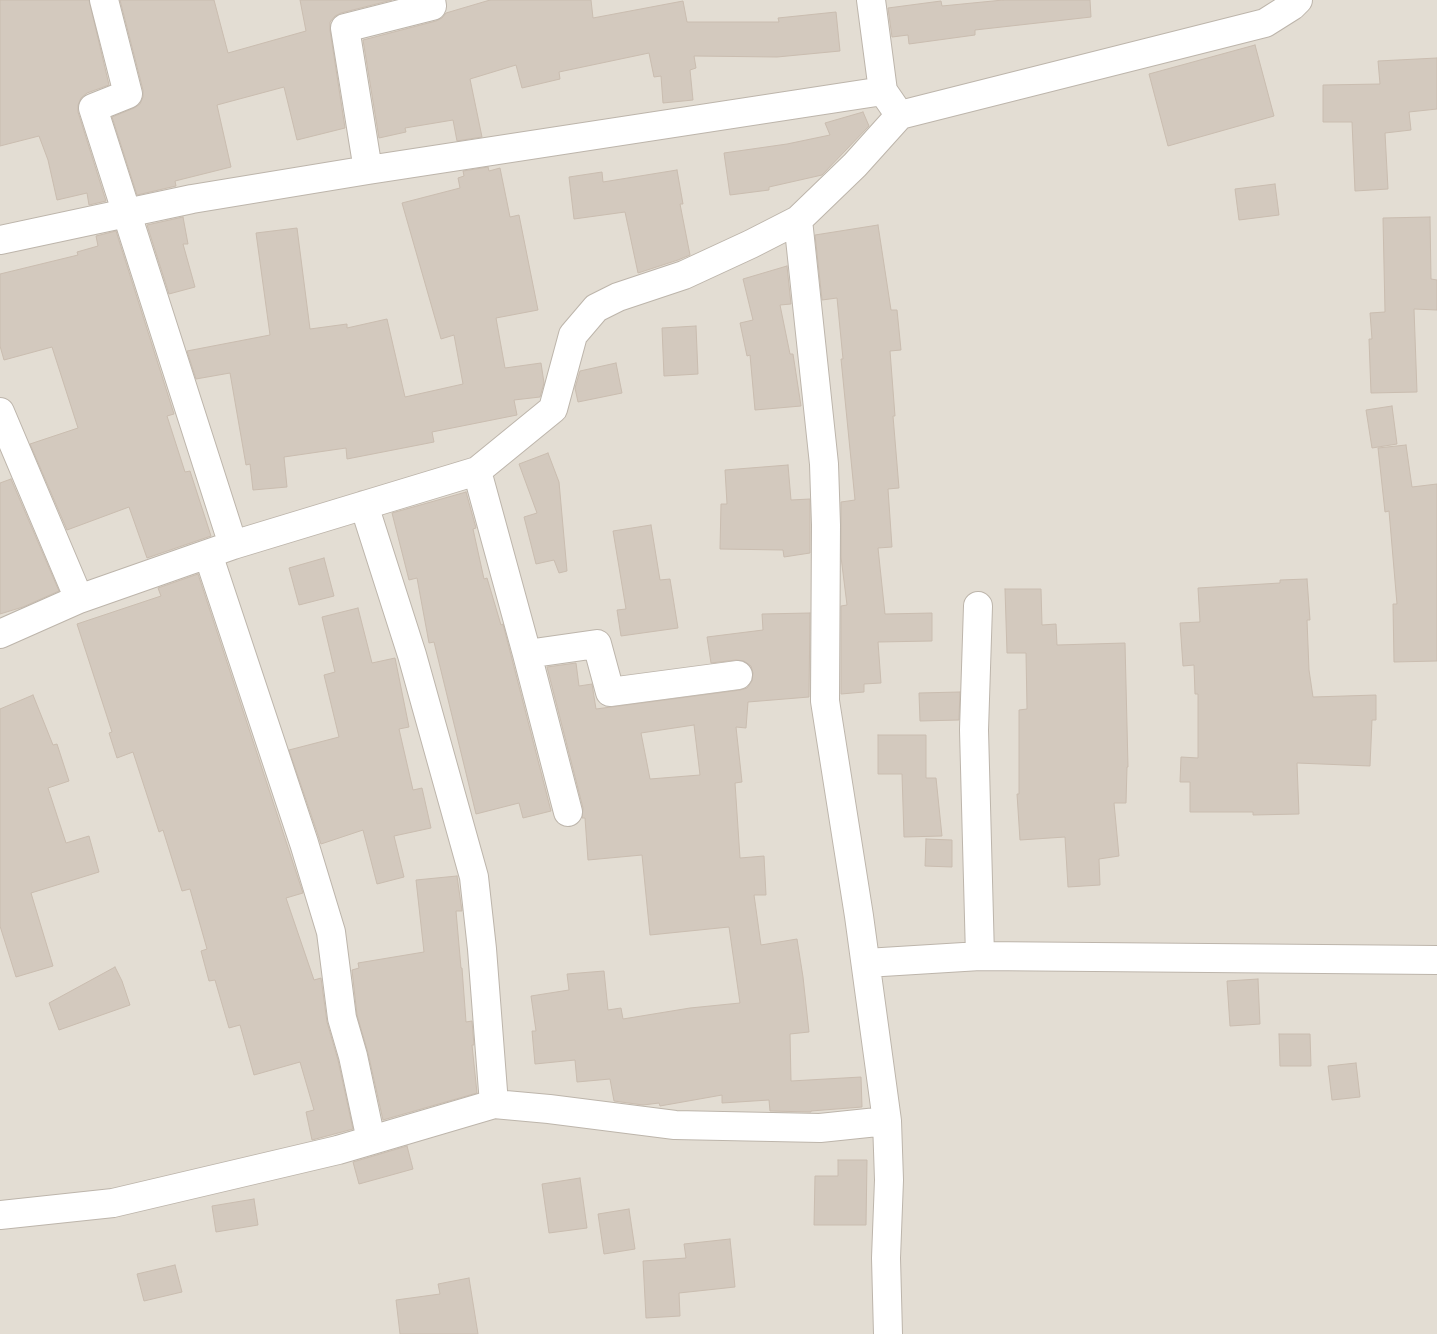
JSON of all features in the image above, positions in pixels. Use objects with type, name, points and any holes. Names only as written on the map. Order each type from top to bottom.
[{"type":"street","points":[[104,0],[128,94],[93,108],[233,545]]},
{"type":"street","points":[[368,170],[345,28],[432,6],[431,0]]},
{"type":"street","points":[[871,0],[883,91],[900,115]]},
{"type":"street","points":[[0,634],[80,599],[233,545],[477,471],[553,409],[573,335],[596,308],[618,297],[684,276],[798,220],[854,165],[900,115],[1265,23],[1298,0]]},
{"type":"street","points":[[0,240],[192,199],[883,91]]},
{"type":"street","points":[[798,220],[824,464],[826,525],[825,701],[866,964],[888,1121],[889,1180],[886,1258],[888,1334]]},
{"type":"street","points":[[0,412],[80,599]]},
{"type":"street","points":[[477,471],[568,812]]},
{"type":"street","points":[[364,505],[412,655],[474,876],[482,949],[494,1104]]},
{"type":"street","points":[[208,554],[304,843],[331,932],[342,1018],[353,1056],[371,1140]]},
{"type":"street","points":[[978,606],[974,730],[980,956]]},
{"type":"street","points":[[527,654],[597,644],[610,692],[738,675]]},
{"type":"street","points":[[866,964],[980,956],[1437,960]]},
{"type":"street","points":[[0,1215],[113,1203],[338,1150],[494,1104],[675,1125],[820,1128],[888,1121]]},
{"type":"shaded area","points":[[0,0],[1437,0],[1437,1334],[0,1334]]},
{"type":"building","points":[[0,0],[89,0],[109,85],[87,93],[81,98],[78,112],[106,201],[89,205],[87,193],[57,200],[48,160],[39,136],[0,146]]},
{"type":"building","points":[[120,0],[214,0],[228,53],[306,31],[300,0],[392,0],[341,13],[330,22],[345,128],[297,140],[284,87],[217,105],[231,167],[175,181],[176,186],[137,195],[112,117],[134,108],[140,104],[143,97],[143,90]]},
{"type":"building","points":[[490,0],[591,0],[593,18],[683,1],[687,22],[779,22],[778,18],[836,12],[840,51],[777,57],[694,56],[696,68],[690,70],[693,100],[663,103],[661,76],[654,77],[649,53],[559,72],[560,79],[522,88],[516,65],[470,79],[482,137],[457,141],[453,120],[405,128],[406,132],[379,138],[363,40],[436,21],[446,13]]},
{"type":"building","points":[[1003,0],[1090,0],[1091,17],[975,30],[975,35],[909,44],[908,35],[892,37],[888,8],[941,1],[942,6]]},
{"type":"building","points":[[1255,45],[1274,116],[1168,146],[1149,74]]},
{"type":"building","points":[[1437,58],[1437,109],[1409,112],[1411,130],[1385,133],[1388,189],[1355,191],[1352,122],[1323,122],[1323,85],[1380,84],[1378,61]]},
{"type":"building","points":[[863,112],[869,126],[822,175],[769,187],[769,190],[730,195],[724,153],[787,144],[830,135],[825,123]]},
{"type":"building","points":[[488,167],[489,171],[500,168],[510,217],[519,215],[538,310],[496,318],[505,368],[541,363],[544,383],[540,397],[514,400],[517,415],[432,432],[434,442],[347,459],[346,448],[284,457],[287,487],[253,490],[250,464],[246,465],[230,373],[196,379],[187,351],[270,335],[256,233],[297,228],[310,329],[347,324],[347,328],[387,319],[405,397],[463,384],[454,335],[441,339],[402,203],[460,188],[458,178],[464,176],[463,171]]},
{"type":"building","points":[[677,170],[683,204],[680,204],[690,255],[638,273],[625,212],[574,219],[569,177],[602,172],[603,182]]},
{"type":"building","points":[[1275,184],[1279,215],[1239,220],[1235,189]]},
{"type":"building","points":[[183,217],[188,244],[183,244],[195,287],[169,294],[147,225]]},
{"type":"building","points":[[1430,217],[1431,279],[1437,280],[1437,310],[1414,309],[1417,392],[1371,393],[1369,339],[1372,339],[1370,313],[1385,312],[1383,218]]},
{"type":"building","points":[[878,225],[891,310],[897,310],[901,350],[890,351],[899,488],[888,489],[892,547],[878,548],[885,614],[932,613],[932,641],[878,642],[881,683],[864,684],[864,692],[841,694],[841,606],[847,605],[841,557],[841,502],[855,500],[837,298],[822,300],[815,235]]},
{"type":"building","points":[[116,231],[174,414],[167,416],[185,472],[190,471],[211,536],[147,558],[129,507],[67,530],[30,444],[78,428],[52,347],[4,360],[0,346],[0,274],[78,255],[77,252],[98,246],[96,236]]},
{"type":"building","points":[[787,266],[791,304],[780,305],[790,354],[793,354],[801,406],[755,410],[750,355],[747,356],[740,323],[753,320],[743,279]]},
{"type":"building","points":[[696,326],[698,374],[664,376],[662,328]]},
{"type":"building","points":[[616,363],[622,393],[578,402],[575,388],[580,371]]},
{"type":"building","points":[[1392,406],[1397,444],[1372,448],[1366,410]]},
{"type":"building","points":[[1406,445],[1412,487],[1437,484],[1437,661],[1394,662],[1393,604],[1397,604],[1389,511],[1385,512],[1378,448]]},
{"type":"building","points":[[548,453],[559,482],[567,571],[559,573],[554,560],[536,564],[524,517],[537,513],[519,464]]},
{"type":"building","points":[[788,465],[791,500],[810,499],[810,553],[784,557],[783,550],[720,549],[721,504],[727,504],[725,470]]},
{"type":"building","points":[[11,479],[59,591],[23,607],[0,614],[0,483]]},
{"type":"building","points":[[466,492],[476,528],[473,529],[484,579],[487,578],[501,625],[503,624],[551,811],[523,818],[519,803],[476,814],[434,642],[429,643],[417,578],[409,580],[392,513]]},
{"type":"building","points":[[651,525],[660,580],[670,579],[678,628],[621,636],[617,610],[626,609],[613,531]]},
{"type":"building","points":[[324,558],[334,596],[299,605],[289,568]]},
{"type":"building","points":[[198,574],[303,893],[286,898],[314,980],[321,978],[327,1022],[338,1060],[353,1129],[312,1140],[306,1112],[314,1110],[300,1062],[254,1075],[240,1025],[229,1028],[215,980],[209,981],[201,951],[207,949],[190,889],[182,891],[163,830],[159,832],[133,752],[117,758],[109,733],[112,732],[77,624],[161,596],[158,588]]},
{"type":"building","points":[[1307,579],[1310,620],[1307,620],[1309,670],[1313,697],[1376,695],[1376,720],[1372,720],[1370,766],[1297,763],[1299,814],[1253,815],[1253,812],[1190,812],[1190,782],[1180,782],[1181,757],[1198,758],[1198,694],[1195,694],[1194,665],[1183,666],[1180,623],[1200,622],[1198,588],[1280,583],[1280,580]]},
{"type":"building","points":[[1005,589],[1041,589],[1042,625],[1056,624],[1057,645],[1125,643],[1128,767],[1126,803],[1114,803],[1119,856],[1099,859],[1100,885],[1068,887],[1065,837],[1020,840],[1017,794],[1019,794],[1019,710],[1027,709],[1026,653],[1007,653]]},
{"type":"building","points":[[358,608],[372,663],[395,658],[409,727],[399,729],[413,790],[422,788],[431,828],[394,836],[404,877],[377,884],[363,830],[321,844],[289,750],[339,737],[324,675],[335,672],[322,617]]},
{"type":"building","points":[[810,613],[809,697],[748,702],[746,728],[736,727],[742,782],[735,783],[740,858],[764,856],[766,895],[754,895],[761,945],[797,939],[809,1032],[790,1034],[791,1081],[861,1077],[862,1107],[811,1112],[770,1111],[769,1100],[722,1103],[722,1095],[660,1106],[659,1103],[643,1105],[614,1101],[610,1079],[577,1082],[575,1060],[535,1064],[532,1031],[536,1031],[531,996],[569,990],[567,974],[604,971],[608,1010],[621,1008],[623,1019],[690,1008],[740,1003],[729,927],[650,935],[642,855],[588,860],[585,818],[582,818],[583,808],[547,667],[576,663],[579,686],[592,684],[596,709],[740,690],[747,688],[752,681],[753,673],[751,666],[744,661],[736,660],[711,663],[707,637],[763,630],[762,614]],"holes":[[[694,725],[700,775],[650,779],[641,733]]]},
{"type":"building","points":[[960,692],[959,720],[920,721],[919,693]]},
{"type":"building","points":[[33,695],[53,745],[57,744],[69,781],[48,788],[66,843],[89,836],[99,872],[31,893],[53,966],[16,977],[0,926],[0,709]]},
{"type":"building","points":[[878,735],[926,735],[926,778],[936,778],[942,836],[904,837],[902,774],[878,774]]},
{"type":"building","points":[[926,839],[952,840],[952,867],[925,866]]},
{"type":"building","points":[[457,876],[462,911],[456,911],[461,968],[466,1022],[472,1021],[474,1045],[472,1045],[477,1093],[383,1120],[368,1053],[357,1015],[352,970],[359,968],[358,963],[424,952],[416,880]]},
{"type":"building","points":[[115,967],[130,1005],[59,1030],[49,1003]]},
{"type":"building","points":[[1258,979],[1260,1024],[1230,1026],[1227,981]]},
{"type":"building","points":[[1279,1034],[1310,1034],[1311,1066],[1280,1066]]},
{"type":"building","points":[[1356,1063],[1360,1097],[1332,1100],[1328,1066]]},
{"type":"building","points":[[407,1146],[413,1169],[359,1184],[353,1162]]},
{"type":"building","points":[[838,1160],[867,1160],[866,1225],[814,1225],[815,1176],[838,1176]]},
{"type":"building","points":[[580,1178],[587,1228],[549,1233],[542,1184]]},
{"type":"building","points":[[254,1199],[258,1225],[216,1232],[212,1206]]},
{"type":"building","points":[[629,1209],[635,1249],[604,1254],[598,1214]]},
{"type":"building","points":[[730,1239],[735,1287],[679,1293],[680,1316],[646,1318],[643,1261],[686,1258],[684,1244]]},
{"type":"building","points":[[175,1265],[182,1292],[144,1301],[137,1274]]},
{"type":"building","points":[[469,1278],[478,1334],[400,1334],[396,1300],[440,1294],[438,1284]]}]
